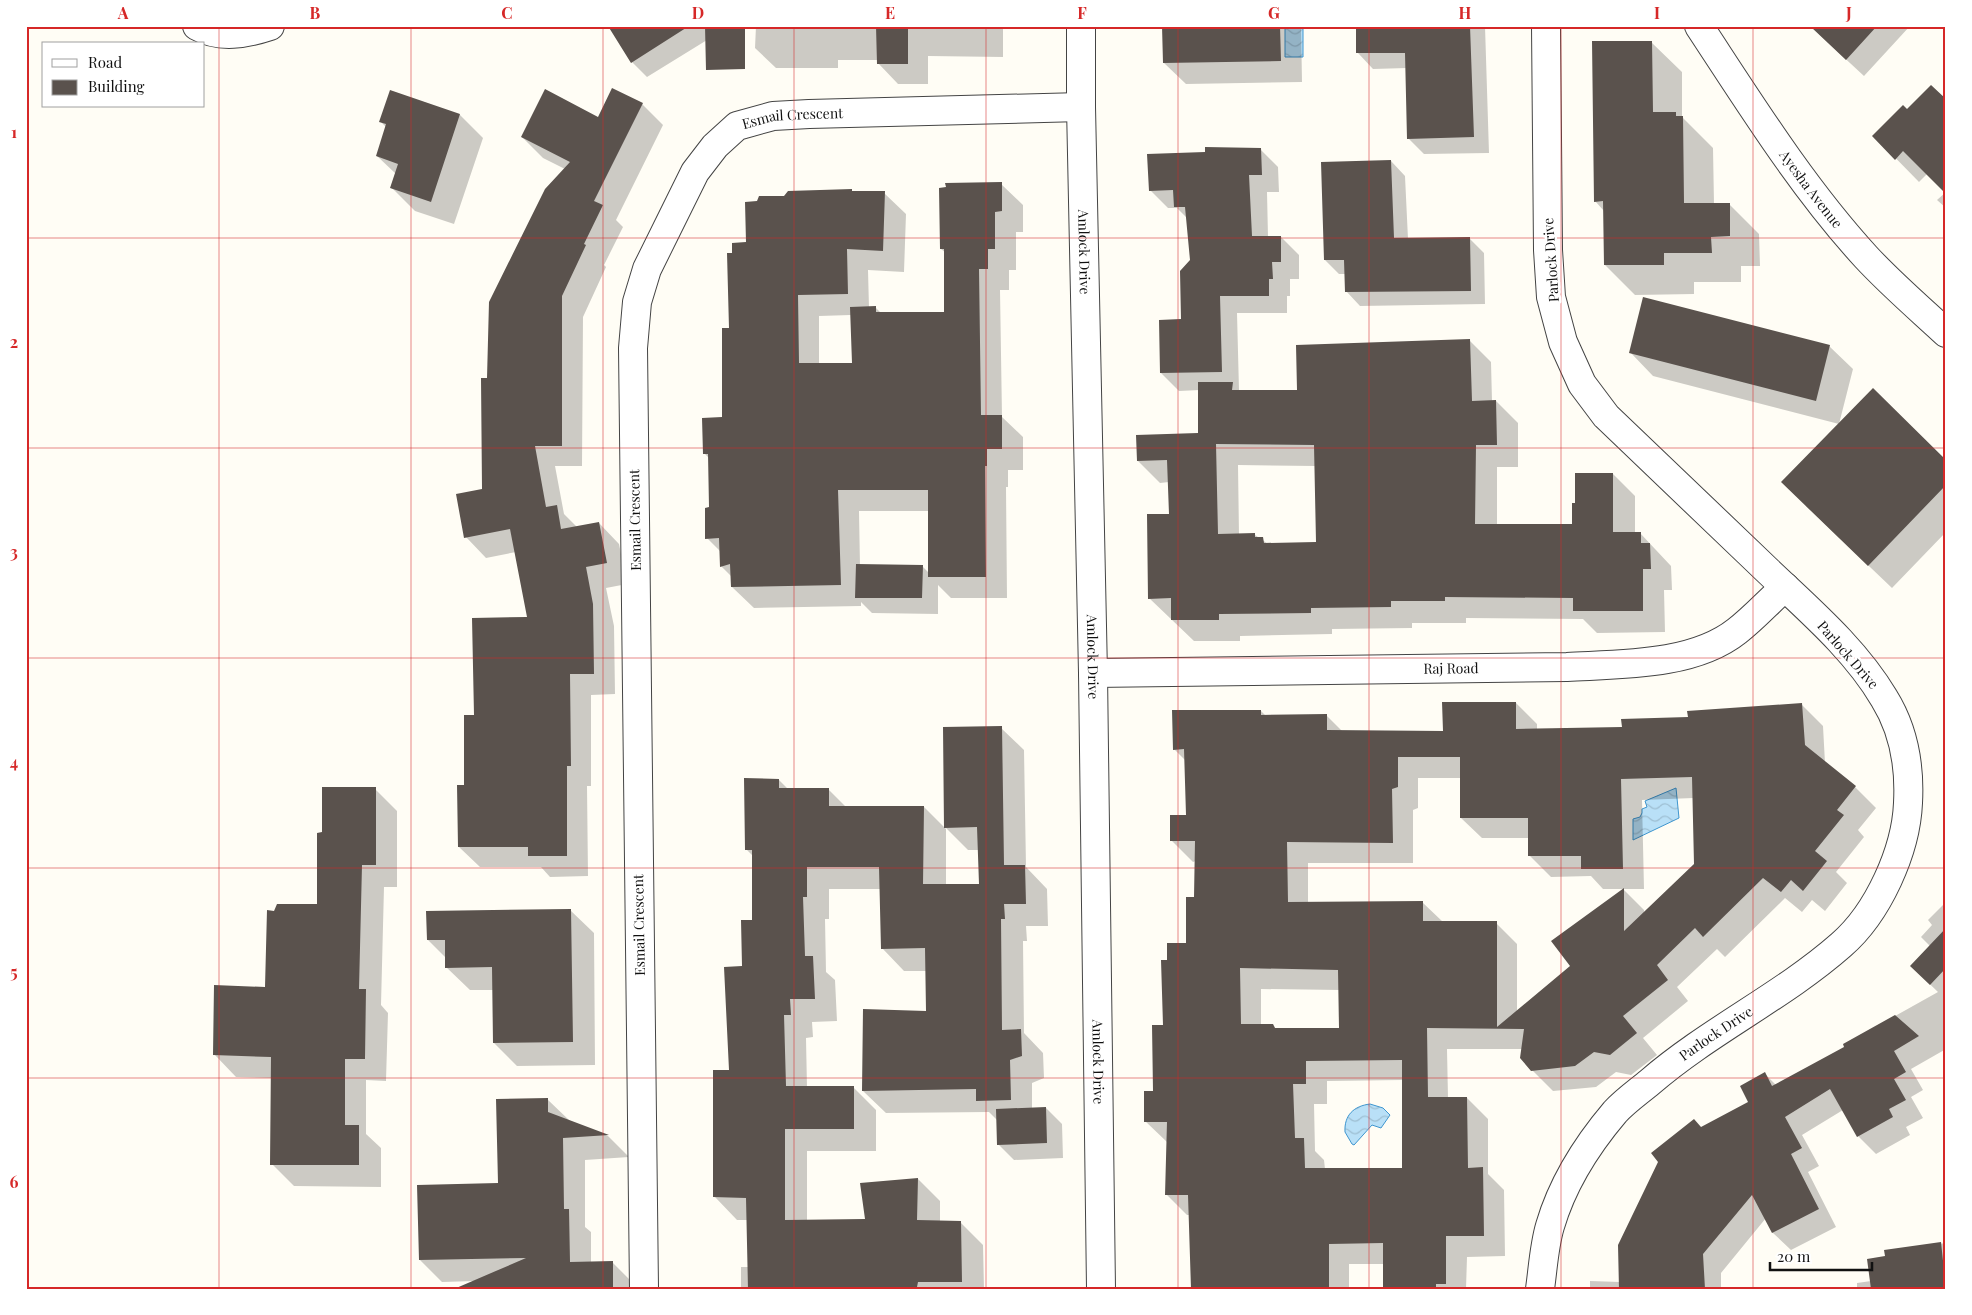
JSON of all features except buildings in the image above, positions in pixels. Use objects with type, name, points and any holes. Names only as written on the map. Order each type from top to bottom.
[{"type":"street","points":[[197,26],[223,34],[252,32],[270,26]]},
{"type":"street","name":"Amlock Drive","points":[[1081,26],[1081,107],[1093,673],[1100,1289]]},
{"type":"street","name":"Parlock Drive","points":[[1540,1289],[1550,1227],[1567,1183],[1590,1146],[1616,1110],[1669,1065],[1811,968],[1843,943],[1868,914],[1887,882],[1901,849],[1907,819],[1909,784],[1906,756],[1899,727],[1884,698],[1865,671],[1842,644],[1785,587],[1606,416],[1582,384],[1563,342],[1551,297],[1548,250],[1546,26]]},
{"type":"street","name":"Ayesha Avenue","points":[[1699,26],[1778,144],[1818,199],[1866,256],[1946,333]]},
{"type":"street","name":"Esmail Crescent","points":[[644,1289],[633,348],[637,302],[647,269],[695,172],[715,146],[737,126],[773,116],[809,114],[1081,107]]},
{"type":"street","name":"Raj Road","points":[[1093,673],[1567,666],[1636,663],[1686,655],[1714,646],[1736,632],[1785,587]]},
{"type":"water","points":[[1285,26],[1303,26],[1303,57],[1285,57]]},
{"type":"water","points":[[1676,788],[1679,818],[1633,840],[1633,819],[1640,817],[1642,809],[1647,807],[1645,801]]},
{"type":"water","points":[[1370,1104],[1383,1108],[1390,1115],[1381,1128],[1372,1125],[1354,1145],[1345,1132],[1346,1121],[1355,1109]]}]
